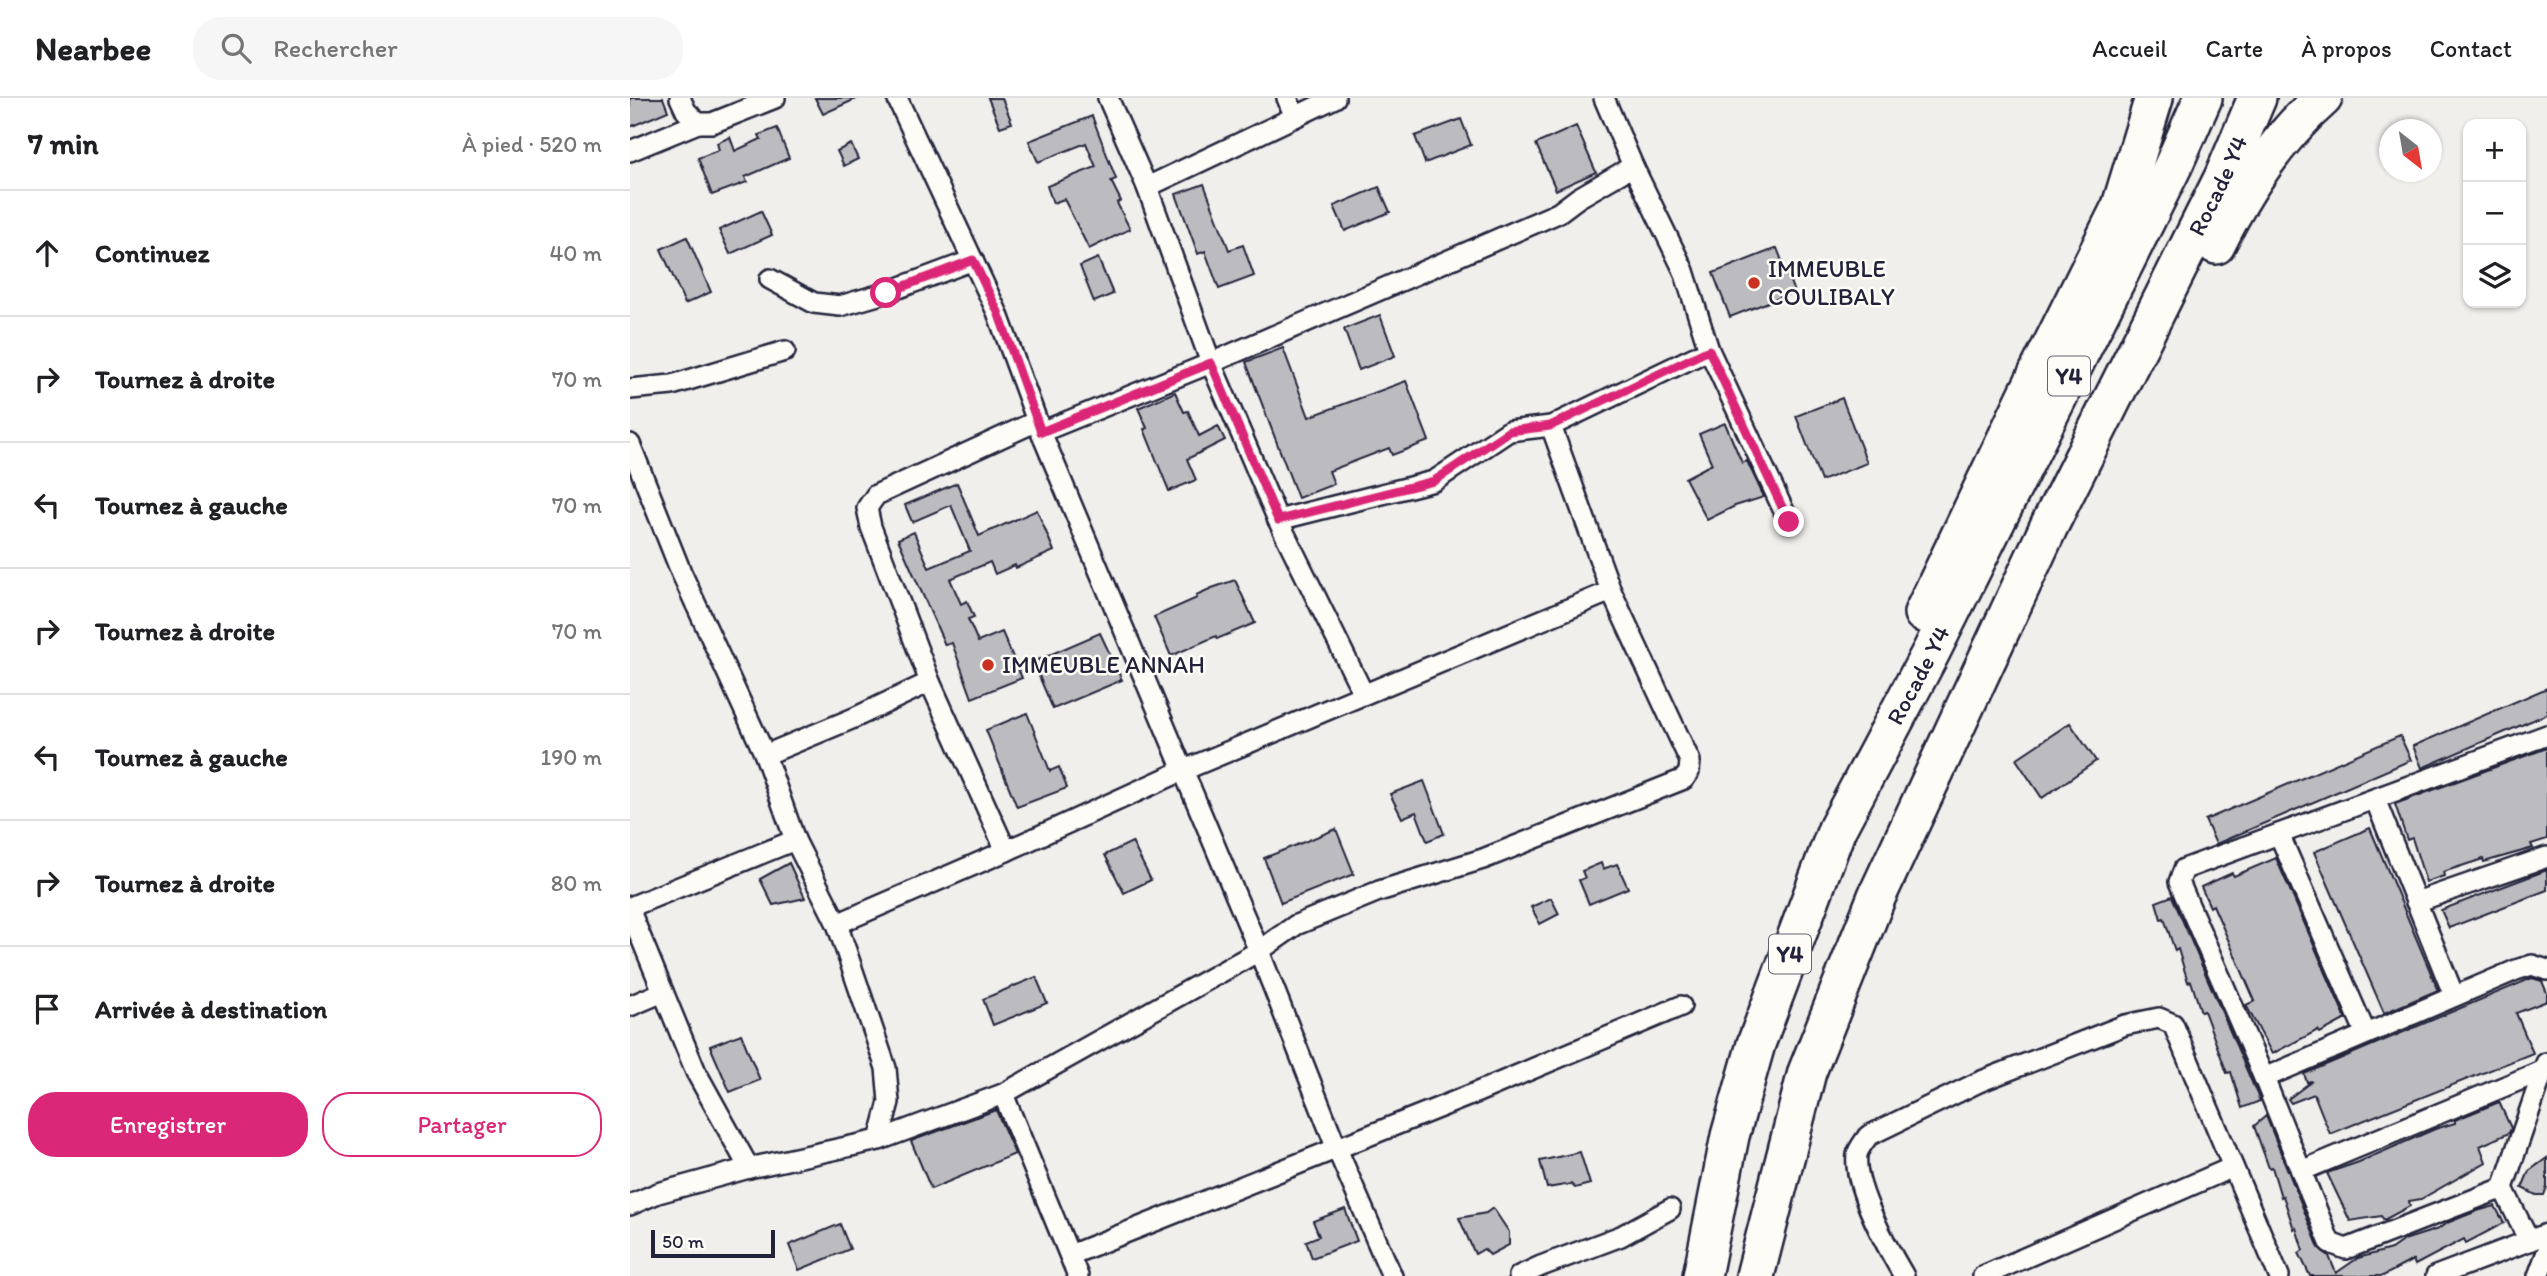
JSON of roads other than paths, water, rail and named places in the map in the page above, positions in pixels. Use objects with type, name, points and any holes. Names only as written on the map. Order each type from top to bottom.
[{"type":"highway","points":[[2121,206],[2154,98]]},
{"type":"highway","points":[[1837,829],[1870,730],[1917,626],[2027,395],[2160,131],[2173,98]]},
{"type":"highway","name":"Rocade Y4","points":[[1702,1276],[1730,1136],[1756,1044],[1837,829],[1937,640],[2173,166],[2203,98]]},
{"type":"highway","name":"Rocade Y4","points":[[1755,1276],[1807,1072],[1877,896],[2049,526],[2222,178],[2257,98]]},
{"type":"highway","points":[[1919,806],[2055,566],[2230,216],[2277,98]]},
{"type":"highway","points":[[2230,216],[2272,152],[2297,121],[2323,98]]},
{"type":"street","points":[[680,98],[685,111],[698,123]]},
{"type":"street","points":[[630,150],[698,123],[712,123],[775,98]]},
{"type":"street","points":[[897,98],[998,312],[1039,426],[1259,951],[1380,1253],[1392,1276]]},
{"type":"street","points":[[1108,98],[1147,187],[1211,363],[1278,520],[1363,694]]},
{"type":"street","points":[[1287,98],[1295,117]]},
{"type":"street","points":[[1147,187],[1335,98]]},
{"type":"street","points":[[1604,98],[1633,166],[1685,271],[1709,350],[1789,522]]},
{"type":"street","points":[[1006,851],[930,682],[871,527],[867,508],[876,495],[1039,426],[1211,363],[1558,213],[1633,166]]},
{"type":"street","points":[[769,279],[814,303],[840,306],[886,293],[973,260]]},
{"type":"street","points":[[1278,520],[1434,481],[1509,431],[1550,426],[1709,350]]},
{"type":"street","points":[[630,389],[672,385],[785,351]]},
{"type":"street","points":[[630,1205],[658,1193],[749,1168],[879,1140],[1003,1094],[1259,951],[1296,926],[1379,891],[1483,859],[1684,779],[1689,772],[1690,761],[1611,591],[1550,426]]},
{"type":"street","points":[[630,444],[681,572],[765,755],[795,840],[837,924],[886,1068],[889,1102],[879,1140]]},
{"type":"street","points":[[837,924],[1184,770],[1611,591]]},
{"type":"street","points":[[765,755],[854,718],[930,682]]},
{"type":"street","points":[[2545,1065],[2503,1188],[2346,1249],[2330,1243],[2264,1078],[2179,882],[2185,869],[2547,735]]},
{"type":"street","points":[[2375,799],[2454,996]]},
{"type":"street","points":[[2279,834],[2366,1034]]},
{"type":"street","points":[[749,1168],[696,1072],[630,909],[795,840]]},
{"type":"street","points":[[2416,902],[2547,857]]},
{"type":"street","points":[[2264,1078],[2532,965],[2547,970]]},
{"type":"street","points":[[630,1006],[663,992]]},
{"type":"street","points":[[1070,1255],[1337,1149],[1681,1006]]},
{"type":"street","points":[[1904,1276],[1883,1241],[1858,1175],[1857,1153],[1868,1136],[1979,1083],[2125,1025],[2159,1018],[2173,1024],[2279,1276]]},
{"type":"street","points":[[2301,1171],[2545,1065]]},
{"type":"street","points":[[1003,1094],[1079,1276]]},
{"type":"street","points":[[1983,1276],[2234,1167]]},
{"type":"street","points":[[2436,1276],[2538,1238],[2503,1188]]},
{"type":"street","points":[[1518,1276],[1621,1236],[1670,1209]]},
{"type":"street","points":[[2538,1276],[2547,1252]]},
{"type":"place","name":"IMMEUBLE COULIBALY","points":[[1754,283]]},
{"type":"place","name":"IMMEUBLE ANNAH","points":[[988,665]]}]
